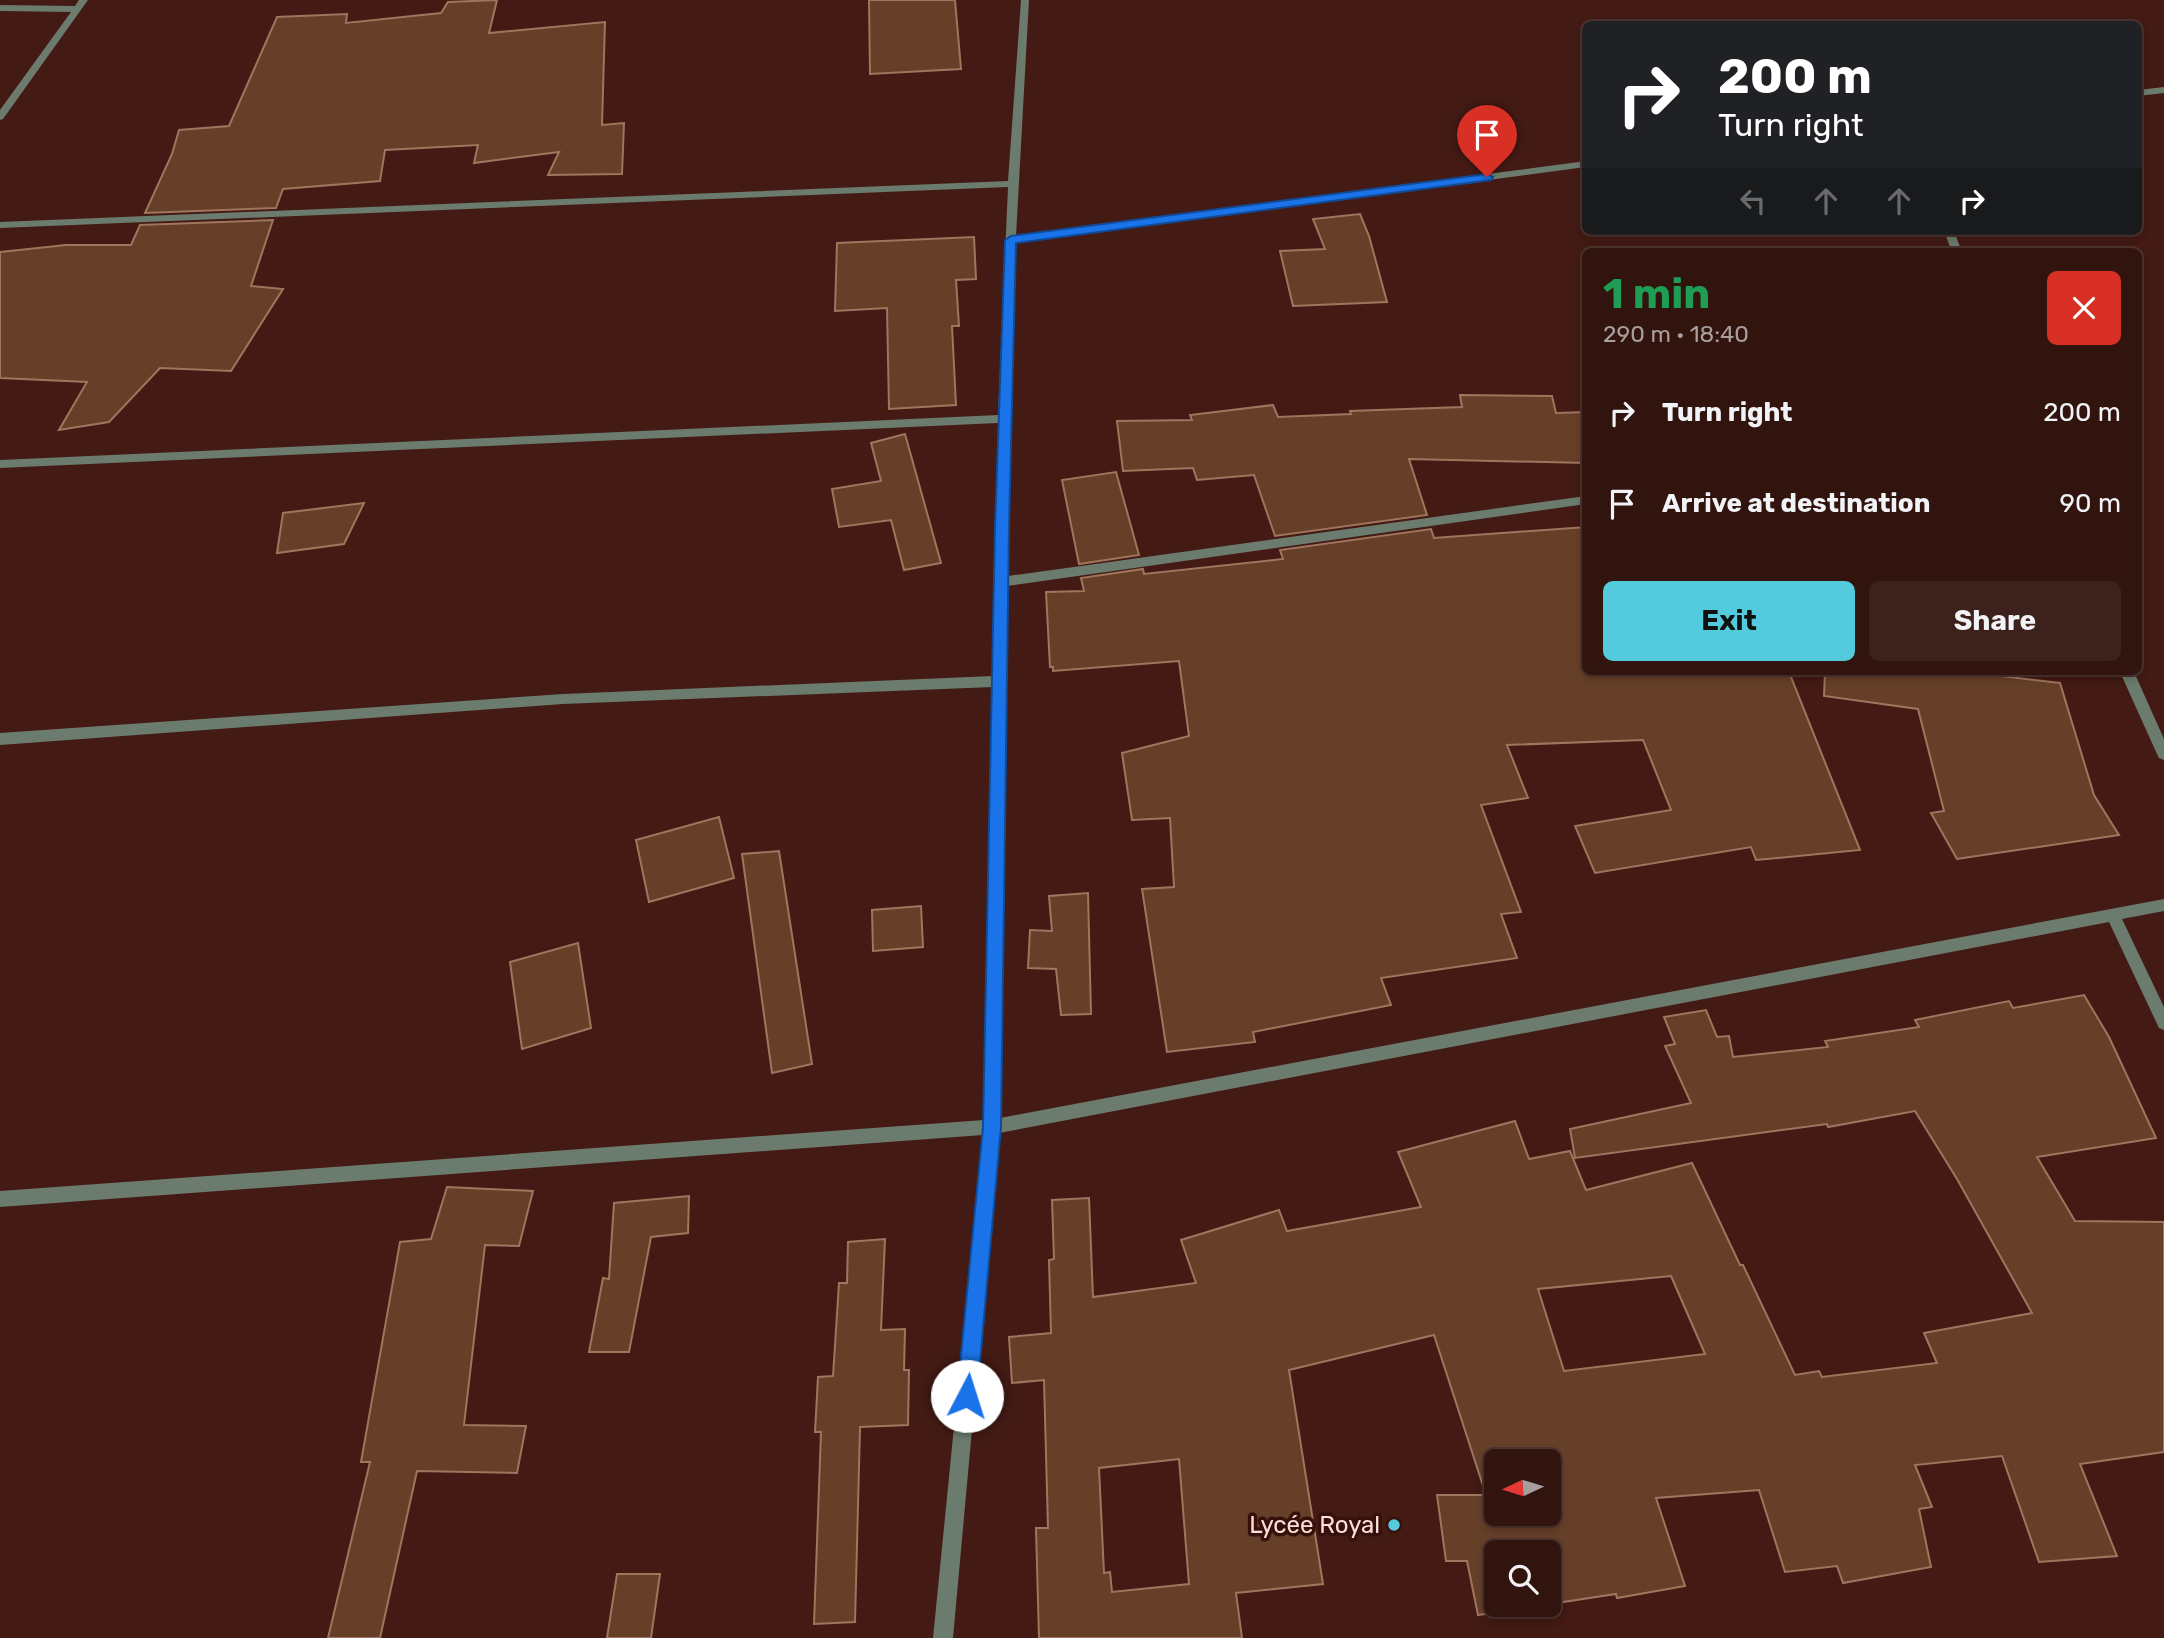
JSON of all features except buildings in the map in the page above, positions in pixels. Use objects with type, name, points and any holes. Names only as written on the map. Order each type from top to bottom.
[{"type":"street","points":[[0,117],[84,0]]},
{"type":"street","points":[[943,1638],[992,1127],[1004,419],[1013,184],[1025,0]]},
{"type":"street","points":[[0,8],[77,9]]},
{"type":"street","points":[[2142,93],[2164,90]]},
{"type":"street","points":[[1011,240],[1582,165]]},
{"type":"street","points":[[0,226],[1013,184]]},
{"type":"street","points":[[0,464],[1004,419]]},
{"type":"street","points":[[1001,582],[1582,501]]},
{"type":"street","points":[[2128,675],[2164,754]]},
{"type":"street","points":[[0,739],[563,699],[1000,681]]},
{"type":"street","points":[[0,1199],[992,1127],[2164,905]]},
{"type":"street","points":[[2113,916],[2164,1023]]},
{"type":"place","name":"Lycée Royal","points":[[1394,1525]]},
{"type":"route","points":[[967,1396],[992,1127],[1004,419],[1011,240],[1487,177]]}]
